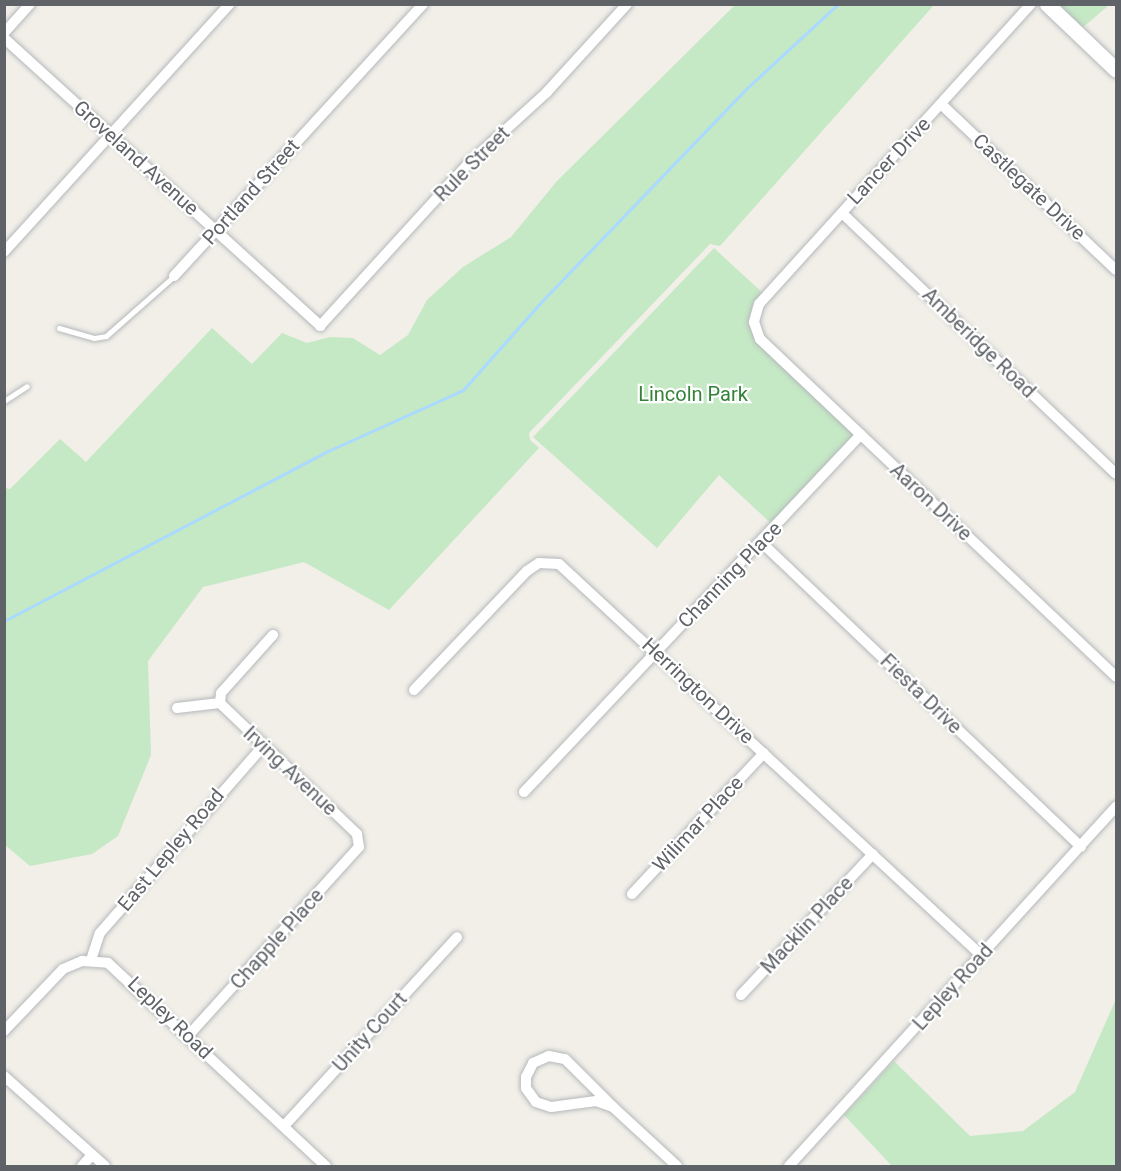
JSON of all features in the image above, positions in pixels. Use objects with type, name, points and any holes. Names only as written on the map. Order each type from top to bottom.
[{"type":"street","points":[[4,33],[30,4]]},
{"type":"street","points":[[4,252],[230,4]]},
{"type":"street","name":"Portland Street","points":[[174,276],[423,4]]},
{"type":"street","name":"Rule Street","points":[[320,326],[468,164],[547,92],[627,4]]},
{"type":"street","name":"Lancer Drive","points":[[754,322],[759,304],[1031,4]]},
{"type":"street","points":[[1047,4],[1116,70]]},
{"type":"street","name":"Groveland Avenue","points":[[4,38],[320,326]]},
{"type":"street","name":"Castlegate Drive","points":[[941,104],[1116,270]]},
{"type":"street","name":"Amberidge Road","points":[[842,213],[1116,474]]},
{"type":"street","name":"Aaron Drive","points":[[754,322],[760,339],[1116,677]]},
{"type":"street","name":"Channing Place","points":[[524,792],[861,435]]},
{"type":"street","name":"Fiesta Drive","points":[[761,542],[1081,847]]},
{"type":"street","name":"Herrington Drive","points":[[414,690],[527,571],[539,563],[565,568],[981,955]]},
{"type":"street","points":[[177,708],[220,702],[221,693],[273,635]]},
{"type":"street","name":"Irving Avenue","points":[[220,702],[359,840]]},
{"type":"street","name":"East Lepley Road","points":[[91,960],[100,933],[263,746]]},
{"type":"street","name":"Wilimar Place","points":[[632,894],[764,753]]},
{"type":"street","name":"Lepley Road","points":[[789,1167],[1116,807]]},
{"type":"street","name":"Chapple Place","points":[[188,1036],[356,853],[359,840]]},
{"type":"street","name":"Macklin Place","points":[[741,996],[873,854]]},
{"type":"street","name":"Unity Court","points":[[284,1126],[457,938]]},
{"type":"street","points":[[4,1031],[63,969],[91,960]]},
{"type":"street","name":"Lepley Road","points":[[91,960],[119,970],[326,1167]]},
{"type":"street","points":[[613,1107],[596,1101],[543,1106],[526,1088],[528,1071],[540,1058],[564,1059],[677,1167]]},
{"type":"street","points":[[4,1076],[105,1167]]},
{"type":"street","points":[[82,1167],[92,1155]]},
{"type":"lane","name":"Portland Street","points":[[58,328],[94,338],[106,336],[174,276]]},
{"type":"lane","points":[[4,401],[27,386]]},
{"type":"green space","points":[[736,4],[934,5],[720,246],[710,244],[529,433],[530,440],[539,448],[389,610],[304,562],[203,587],[148,661],[151,755],[118,836],[92,854],[30,866],[5,845],[5,488],[10,489],[60,439],[86,462],[212,328],[252,364],[282,333],[307,343],[330,337],[353,338],[380,355],[408,335],[427,300],[463,267],[511,237],[557,181]]},
{"type":"green space","points":[[1055,5],[1109,5],[1081,29]]},
{"type":"green space","name":"Lincoln Park","points":[[714,248],[766,296],[755,331],[861,435],[775,527],[719,475],[657,548],[533,437]]},
{"type":"green space","points":[[1116,999],[1116,1166],[892,1166],[844,1115],[894,1061],[970,1136],[1023,1131],[1075,1092]]},
{"type":"waterway","points":[[4,621],[328,451],[463,390],[543,300],[747,88],[838,4]]}]
